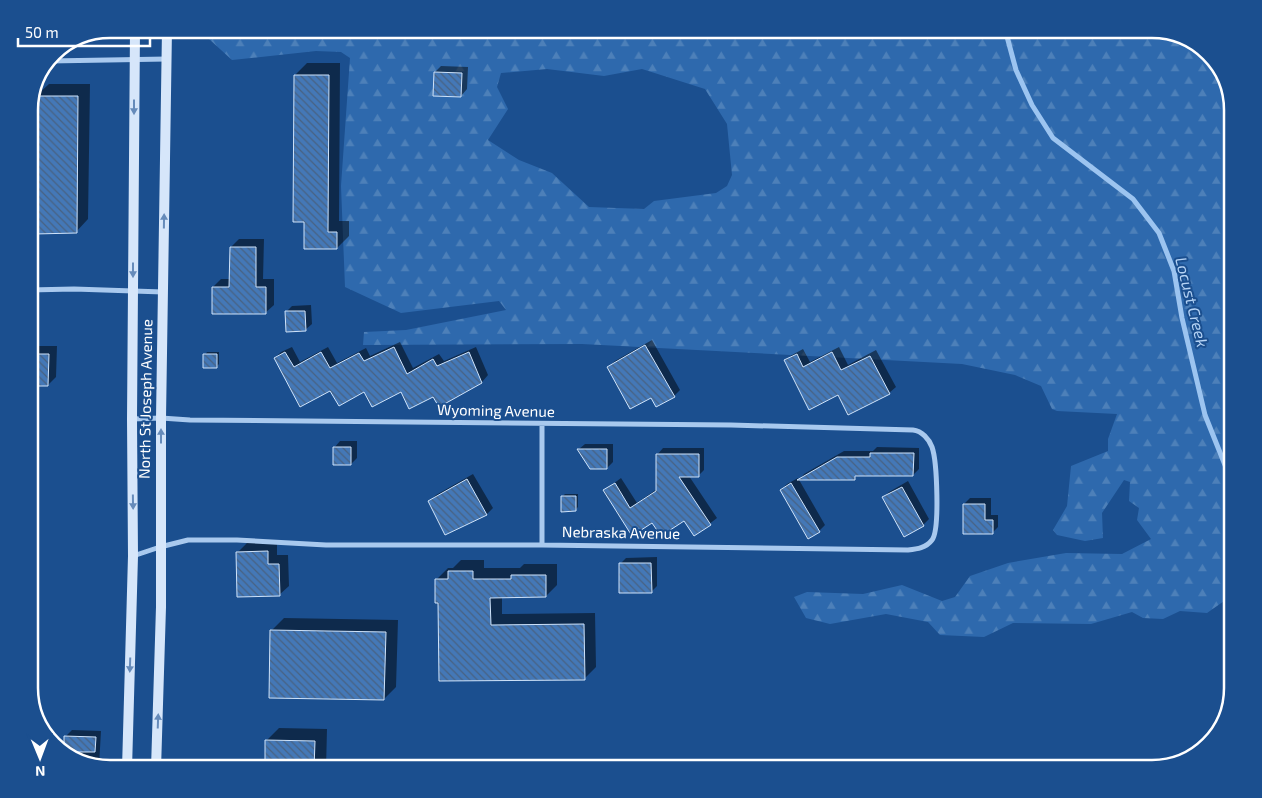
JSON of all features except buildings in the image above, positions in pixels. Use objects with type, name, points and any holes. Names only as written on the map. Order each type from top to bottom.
[{"type":"main road","name":"North St Joseph Avenue","points":[[128,760],[133,556],[135,38]]},
{"type":"main road","name":"North St Joseph Avenue","points":[[156,760],[161,607],[162,292],[167,38]]},
{"type":"street","points":[[58,61],[167,59]]},
{"type":"street","points":[[38,290],[162,292]]},
{"type":"street","name":"Wyoming Avenue","points":[[132,419],[542,424],[731,424],[859,428]]},
{"type":"street","points":[[542,424],[542,545]]},
{"type":"street","name":"Nebraska Avenue","points":[[133,556],[160,546],[188,540],[326,545],[542,545],[908,550],[926,546],[934,537],[936,523],[936,482],[932,446],[919,431],[859,428]]},
{"type":"green space","points":[[208,38],[1162,38],[1180,43],[1192,50],[1207,62],[1217,78],[1223,96],[1224,110],[1224,601],[1207,613],[1180,611],[1163,619],[1143,618],[1132,612],[1091,624],[1013,623],[984,637],[940,635],[928,622],[886,614],[830,624],[806,618],[794,597],[807,592],[863,594],[902,585],[942,601],[955,597],[970,576],[1008,563],[1066,553],[1122,554],[1151,539],[1137,520],[1139,508],[1129,501],[1130,482],[1124,480],[1102,513],[1103,538],[1085,541],[1057,535],[1053,530],[1067,506],[1071,466],[1108,451],[1108,439],[1117,414],[1057,411],[1052,409],[1041,386],[1015,375],[962,364],[582,344],[363,345],[364,332],[406,330],[506,310],[499,301],[401,313],[345,287],[341,186],[350,58],[341,52],[316,51],[232,60]],"holes":[[[547,69],[604,76],[642,69],[705,89],[727,124],[732,175],[727,186],[716,193],[654,201],[644,209],[589,207],[552,173],[519,160],[488,140],[508,109],[497,87],[501,73]]]},
{"type":"waterway","name":"Locust Creek","points":[[1007,38],[1016,70],[1032,105],[1053,138],[1133,199],[1159,233],[1174,271],[1182,318],[1205,415],[1224,462]]}]
